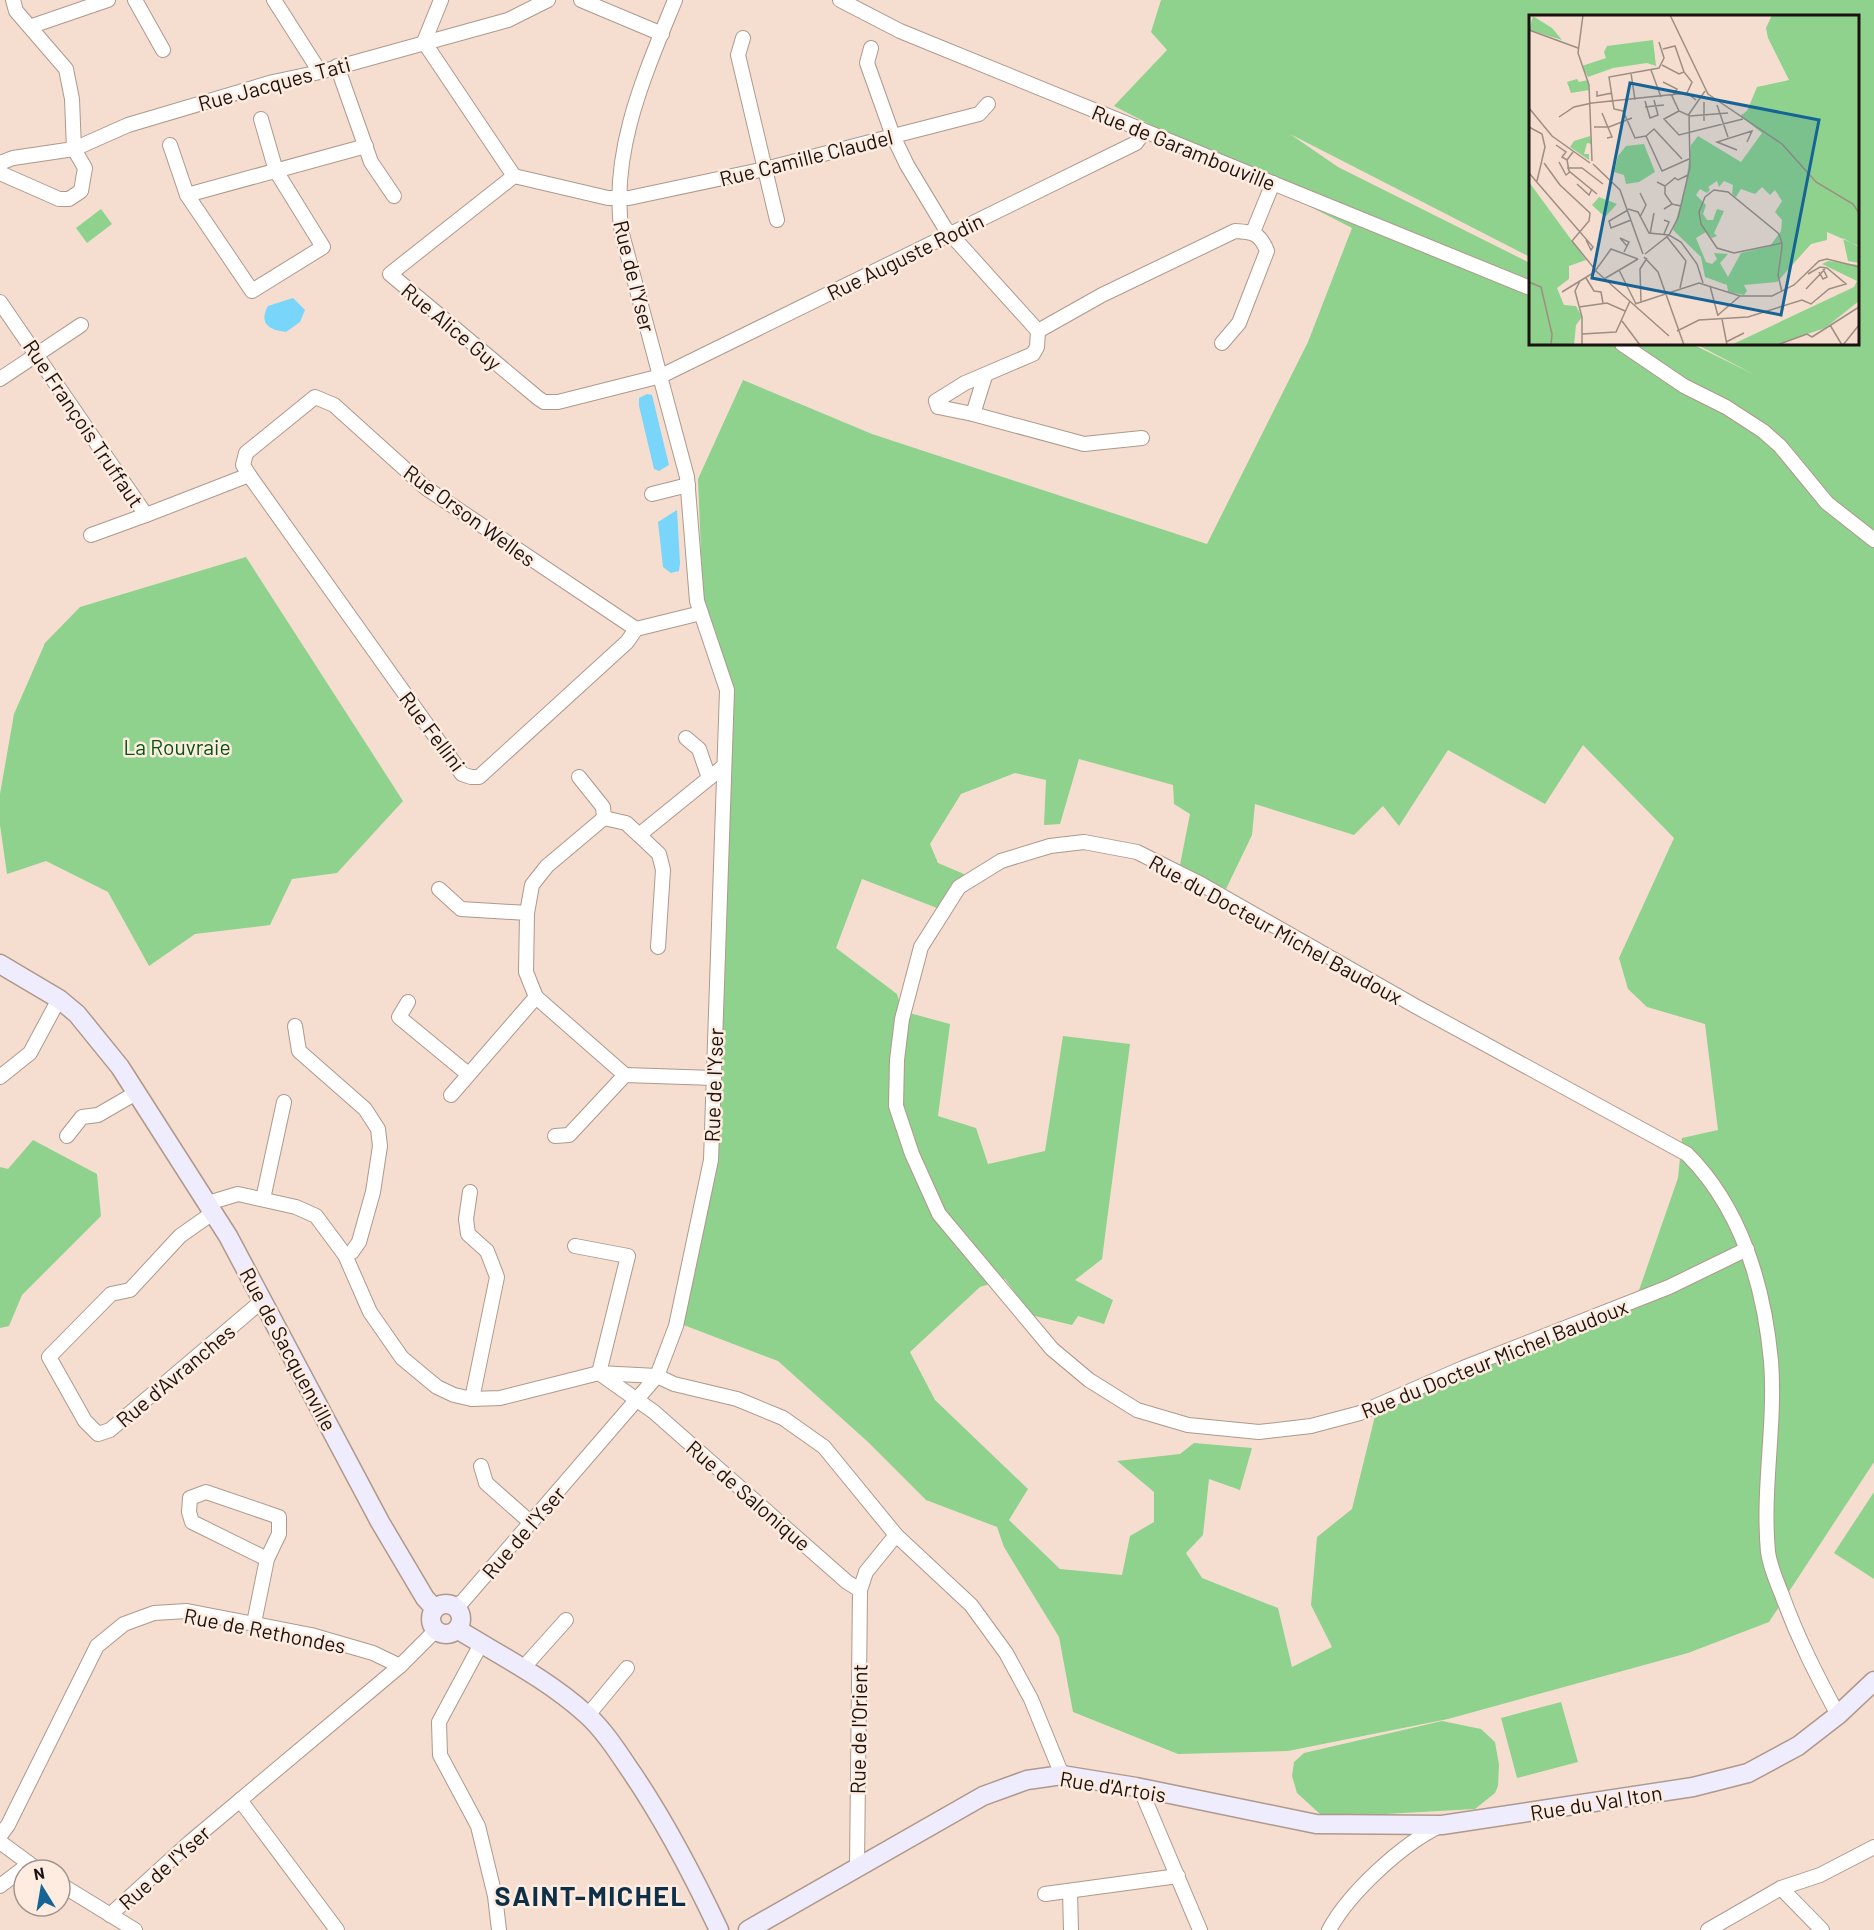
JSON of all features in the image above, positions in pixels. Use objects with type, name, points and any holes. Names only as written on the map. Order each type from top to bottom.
[{"type":"street","points":[[0,173],[58,199],[69,199],[81,192],[85,168],[74,149],[72,99],[66,69],[32,26],[16,11],[13,0]]},
{"type":"street","points":[[32,26],[108,0]]},
{"type":"street","points":[[135,0],[163,50]]},
{"type":"street","points":[[274,0],[320,72]]},
{"type":"street","points":[[441,0],[424,42],[514,176],[618,198]]},
{"type":"street","name":"Rue Jacques Tati","points":[[0,162],[74,149],[128,125],[273,82],[320,72],[508,20],[548,0]]},
{"type":"street","points":[[581,0],[662,33]]},
{"type":"street","name":"Rue de l'Yser","points":[[454,1607],[463,1601],[657,1376],[676,1326],[704,1203],[711,1160],[727,690],[701,614],[694,582],[688,485],[622,234],[618,198],[620,170],[647,70],[675,0]]},
{"type":"street","name":"Rue de Garambouville","points":[[840,0],[900,31],[1529,288]]},
{"type":"street","points":[[743,38],[738,55],[777,220]]},
{"type":"street","points":[[871,48],[867,63],[893,136],[907,165],[945,228],[952,233],[1038,331],[1037,347],[1033,354],[965,383],[936,400],[938,407],[973,414],[1084,444],[1142,438]]},
{"type":"street","points":[[337,66],[371,162],[394,196]]},
{"type":"street","name":"Rue Camille Claudel","points":[[618,198],[765,169],[979,114],[988,104]]},
{"type":"street","points":[[170,145],[187,195],[252,291],[323,247],[276,171],[261,119]]},
{"type":"street","name":"Rue Auguste Rodin","points":[[661,376],[1136,143],[1144,132]]},
{"type":"street","points":[[187,195],[366,146]]},
{"type":"street","name":"Rue Alice Guy","points":[[514,176],[390,274],[544,402],[558,402],[661,376]]},
{"type":"street","points":[[1253,232],[1274,183]]},
{"type":"street","points":[[1038,331],[1102,295],[1224,236],[1235,231],[1253,232],[1262,239],[1267,251],[1239,323],[1222,344]]},
{"type":"street","name":"Rue François Truffaut","points":[[0,302],[146,515]]},
{"type":"street","points":[[0,379],[81,326]]},
{"type":"street","points":[[1623,345],[1684,386],[1726,407],[1763,431],[1780,446],[1827,503],[1874,540]]},
{"type":"street","points":[[973,414],[985,376]]},
{"type":"street","name":"Rue Orson Welles","points":[[249,475],[243,465],[246,453],[315,397],[334,405],[426,488],[636,629]]},
{"type":"street","name":"Rue François Truffaut","points":[[91,535],[249,475]]},
{"type":"street","name":"Rue Fellini","points":[[249,475],[462,774],[479,777],[627,642],[636,629]]},
{"type":"street","points":[[652,494],[688,485]]},
{"type":"street","points":[[636,629],[701,614]]},
{"type":"street","points":[[686,738],[699,749],[709,778]]},
{"type":"street","points":[[639,835],[724,766]]},
{"type":"street","points":[[579,777],[603,807],[604,818]]},
{"type":"street","points":[[604,818],[548,866],[532,885],[527,913],[526,972],[536,997],[625,1075],[714,1078]]},
{"type":"street","points":[[604,818],[626,823],[659,854],[663,870],[658,947]]},
{"type":"street","name":"Rue du Docteur Michel Baudoux","points":[[1748,1249],[1669,1287],[1485,1359],[1360,1413],[1311,1426],[1259,1432],[1218,1430],[1188,1425],[1137,1410],[1089,1380],[1052,1349],[939,1214],[912,1154],[896,1106],[897,1060],[902,1019],[921,947],[959,887],[1001,861],[1050,846],[1084,842],[1137,852],[1202,884],[1399,997],[1687,1154],[1718,1190],[1748,1249],[1757,1279],[1771,1361],[1766,1492],[1768,1554],[1800,1644],[1838,1715]]},
{"type":"street","points":[[439,889],[461,909],[527,913]]},
{"type":"street","name":"Rue de Sacquenville","points":[[0,964],[59,999],[96,1036],[135,1093],[211,1207],[263,1300],[380,1522],[425,1598],[435,1609]]},
{"type":"street","points":[[451,1095],[536,997]]},
{"type":"street","points":[[0,1077],[30,1053],[59,999]]},
{"type":"street","points":[[408,1002],[399,1017],[468,1074]]},
{"type":"street","points":[[295,1026],[299,1051],[365,1109],[378,1129],[380,1146],[373,1192],[359,1242],[352,1252],[345,1255]]},
{"type":"street","points":[[555,1137],[569,1135],[625,1075]]},
{"type":"street","points":[[67,1136],[82,1117],[98,1115],[135,1093]]},
{"type":"street","points":[[263,1199],[284,1101]]},
{"type":"street","points":[[470,1192],[466,1219],[468,1234],[487,1251],[496,1277],[472,1400]]},
{"type":"street","points":[[211,1207],[238,1194],[297,1207],[316,1216],[345,1255],[370,1312],[402,1358],[437,1387],[472,1400],[500,1398],[599,1373],[657,1376],[674,1384],[737,1399],[783,1418],[824,1447],[896,1535],[971,1605],[1006,1653],[1031,1699],[1062,1775]]},
{"type":"street","name":"Rue d'Avranches","points":[[211,1207],[180,1236],[130,1290],[111,1294],[49,1357],[85,1421],[98,1434],[110,1430],[263,1300]]},
{"type":"street","points":[[574,1246],[628,1256],[599,1373]]},
{"type":"street","name":"Rue de Salonique","points":[[599,1373],[638,1400],[860,1590]]},
{"type":"street","points":[[481,1466],[486,1483],[530,1522]]},
{"type":"street","points":[[254,1623],[267,1559],[279,1533],[279,1516],[206,1492],[190,1498],[189,1512],[192,1522],[267,1559]]},
{"type":"street","points":[[860,1590],[866,1572],[896,1535]]},
{"type":"street","name":"Rue de l'Orient","points":[[857,1868],[860,1590]]},
{"type":"street","points":[[445,1605],[454,1607],[460,1615],[457,1629],[448,1634],[436,1630],[431,1621],[435,1609],[445,1605]]},
{"type":"street","name":"Rue de Rethondes","points":[[0,1836],[97,1646],[124,1624],[154,1613],[187,1611],[312,1635],[373,1653],[400,1666]]},
{"type":"street","points":[[523,1668],[566,1620]]},
{"type":"street","points":[[457,1629],[557,1690],[588,1715],[650,1799],[693,1874],[719,1930]]},
{"type":"street","name":"Rue de l'Yser","points":[[110,1916],[240,1800],[400,1666],[436,1630]]},
{"type":"street","points":[[481,1644],[439,1722],[440,1755],[477,1826],[495,1896],[499,1930]]},
{"type":"street","points":[[588,1715],[627,1668]]},
{"type":"street","name":"Rue du Val Iton","points":[[1329,1930],[1372,1878],[1417,1837],[1442,1825],[1693,1787],[1748,1773],[1798,1746],[1838,1715],[1874,1681]]},
{"type":"street","name":"Rue d'Artois","points":[[748,1930],[983,1796],[1027,1780],[1062,1775],[1140,1788],[1316,1824],[1442,1825]]},
{"type":"street","points":[[1140,1788],[1200,1930]]},
{"type":"street","points":[[240,1800],[337,1930]]},
{"type":"street","points":[[1400,1825],[1407,1835],[1407,1846]]},
{"type":"street","points":[[0,1842],[21,1858]]},
{"type":"street","points":[[1708,1930],[1781,1888],[1820,1875],[1874,1847]]},
{"type":"street","points":[[1045,1894],[1178,1876]]},
{"type":"street","points":[[1781,1888],[1822,1930]]},
{"type":"street","points":[[1070,1891],[1071,1930]]},
{"type":"street","points":[[72,1892],[135,1930]]},
{"type":"green space","points":[[1161,0],[1874,0],[1874,1462],[1769,1622],[1688,1653],[1448,1719],[1288,1751],[1178,1754],[1073,1712],[1059,1637],[1004,1547],[997,1527],[926,1500],[868,1442],[778,1361],[681,1324],[714,1156],[720,920],[732,683],[703,601],[698,479],[743,380],[872,434],[1207,544],[1308,342],[1352,228],[1114,106],[1167,50],[1151,32]],"holes":[[[1583,745],[1674,838],[1619,958],[1628,989],[1647,1007],[1705,1024],[1718,1130],[1682,1138],[1678,1178],[1637,1296],[1376,1412],[1352,1509],[1317,1537],[1311,1605],[1332,1647],[1292,1667],[1278,1608],[1202,1578],[1186,1553],[1203,1535],[1209,1479],[1240,1490],[1252,1448],[1194,1443],[1180,1454],[1117,1461],[1154,1492],[1154,1522],[1130,1536],[1122,1575],[1060,1569],[1009,1520],[1028,1489],[935,1400],[910,1352],[980,1287],[1005,1279],[1031,1315],[1072,1325],[1078,1316],[1104,1324],[1113,1300],[1075,1280],[1102,1259],[1130,1044],[1063,1036],[1045,1151],[988,1164],[976,1128],[938,1116],[950,1024],[902,1011],[897,994],[836,948],[862,879],[937,908],[964,874],[938,863],[930,844],[961,794],[1015,773],[1046,780],[1044,825],[1060,824],[1079,759],[1173,785],[1174,804],[1190,814],[1180,865],[1226,889],[1252,835],[1255,804],[1354,835],[1383,806],[1399,826],[1448,750],[1545,804]]]},
{"type":"green space","points":[[101,209],[112,224],[87,243],[76,228]]},
{"type":"green space","name":"La Rouvraie","points":[[246,557],[403,801],[337,873],[292,879],[270,925],[195,934],[149,966],[108,892],[46,861],[7,874],[0,825],[0,794],[14,714],[45,643],[80,607]]},
{"type":"green space","points":[[33,1140],[97,1174],[101,1216],[22,1295],[9,1326],[0,1328],[0,1167],[8,1169]]},
{"type":"green space","points":[[1874,1492],[1874,1579],[1834,1553]]},
{"type":"green space","points":[[1561,1702],[1578,1762],[1517,1778],[1501,1718]]},
{"type":"green space","points":[[1442,1721],[1481,1729],[1495,1742],[1499,1765],[1498,1786],[1495,1793],[1475,1809],[1349,1816],[1320,1814],[1297,1793],[1292,1776],[1294,1762],[1304,1753]]},
{"type":"water","points":[[293,298],[305,310],[300,322],[286,332],[275,330],[267,325],[264,317],[268,306]]},
{"type":"water","points":[[647,394],[652,395],[669,465],[659,471],[654,469],[639,406],[639,398]]},
{"type":"water","points":[[677,510],[680,563],[679,571],[671,573],[663,567],[658,522]]},
{"type":"district","name":"SAINT-MICHEL","points":[[591,1895]]}]
